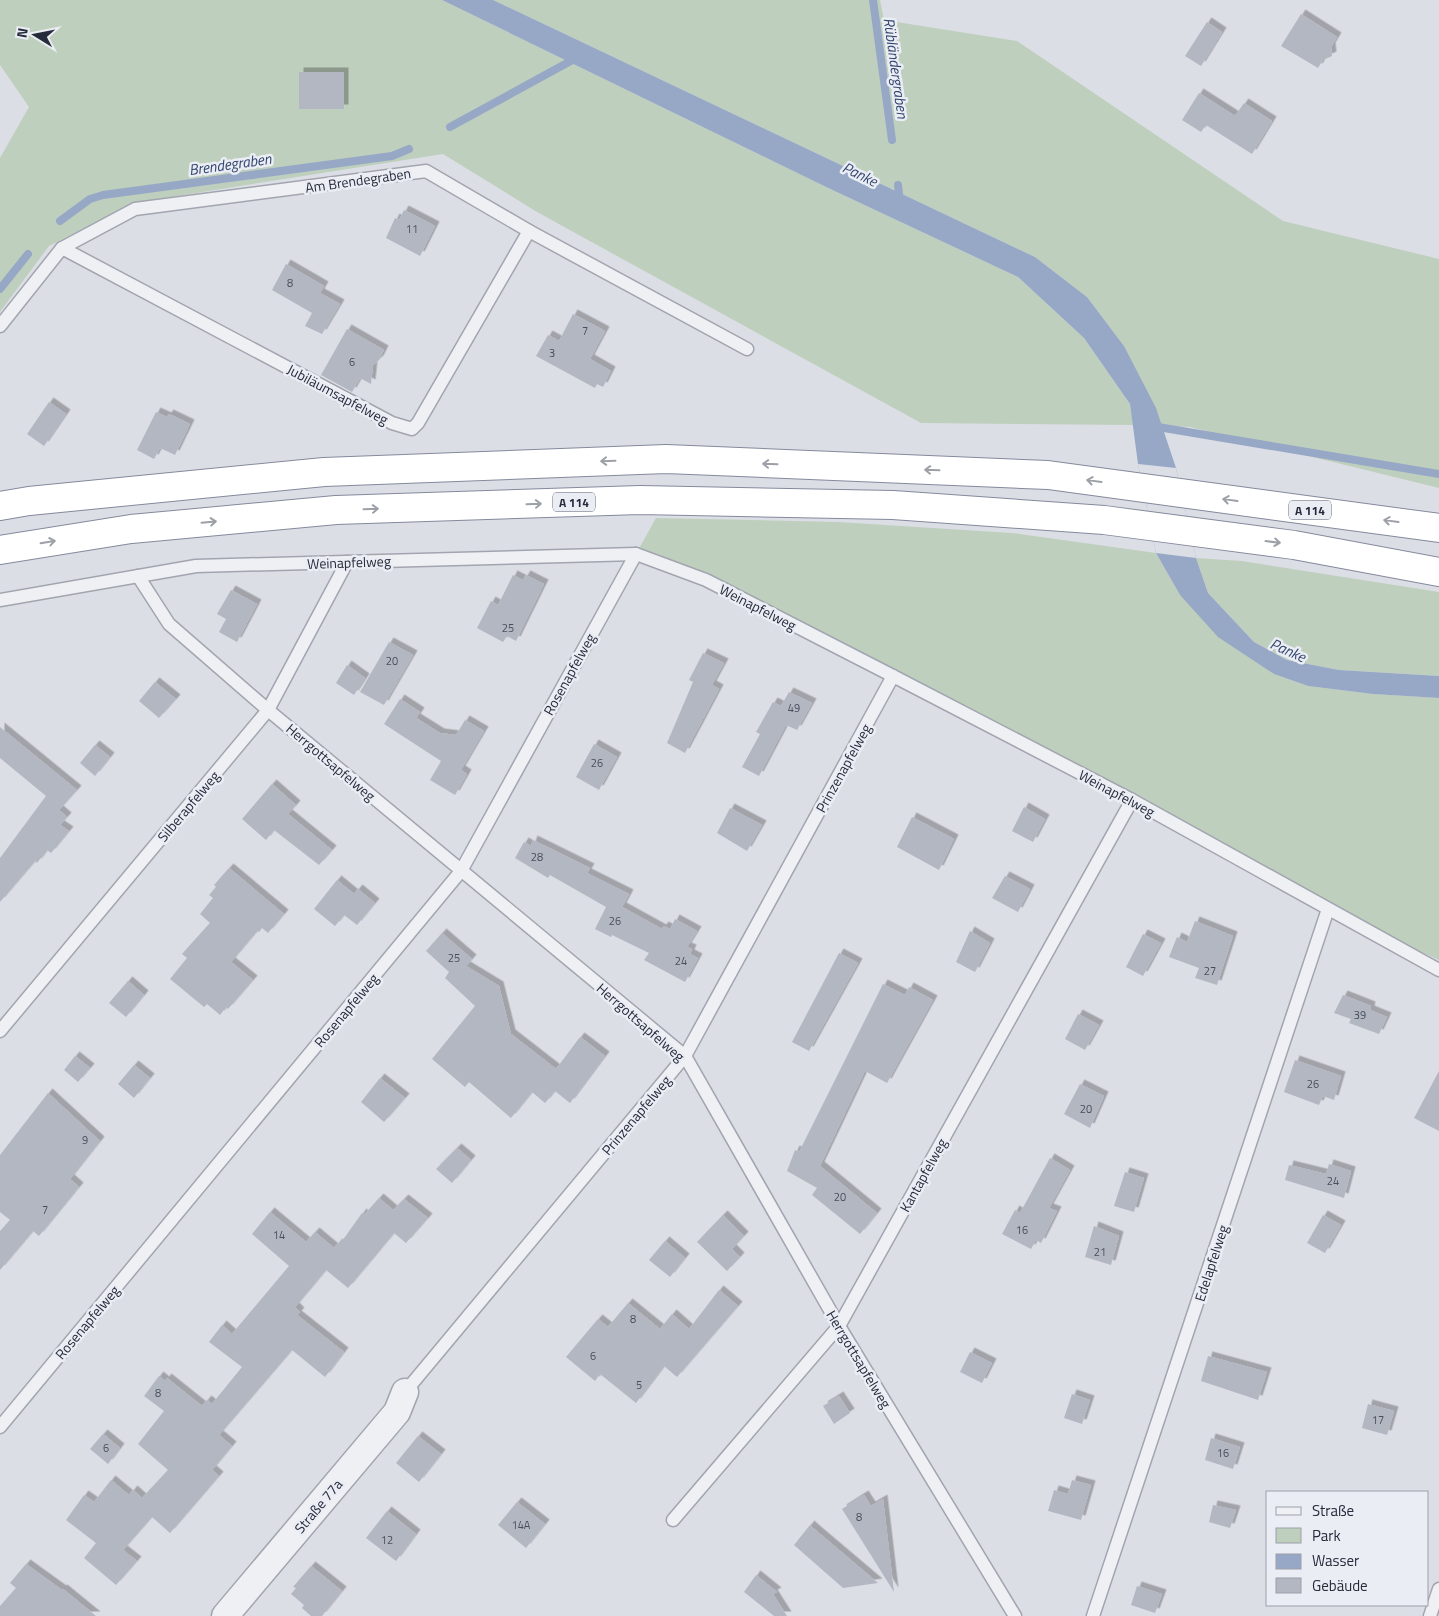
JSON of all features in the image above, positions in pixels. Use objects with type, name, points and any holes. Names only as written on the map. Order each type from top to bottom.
[{"type":"highway","name":"A 114","points":[[0,506],[29,501],[324,472],[666,459],[1048,475],[1439,528]]},
{"type":"highway","name":"A 114","points":[[0,550],[131,529],[336,510],[640,500],[893,505],[1104,520],[1294,545],[1439,572]]},
{"type":"street","name":"Straße 77a","points":[[225,1616],[398,1412],[406,1392]]},
{"type":"lane","name":"Am Brendegraben","points":[[0,326],[62,248],[135,209],[426,171],[529,231],[747,349]]},
{"type":"lane","name":"Jubiläumsapfelweg","points":[[62,248],[384,418],[412,429],[418,423],[529,231]]},
{"type":"lane","name":"Weinapfelweg","points":[[0,600],[196,566],[636,554],[706,580],[893,676],[1132,800],[1439,970]]},
{"type":"lane","name":"Rosenapfelweg","points":[[0,1427],[461,870],[636,554]]},
{"type":"lane","name":"Silberapfelweg","points":[[0,1031],[268,710],[347,562]]},
{"type":"lane","name":"Herrgottsapfelweg","points":[[138,576],[169,624],[268,710],[685,1056],[839,1326],[1015,1616]]},
{"type":"lane","name":"Prinzenapfelweg","points":[[406,1392],[685,1056],[893,676]]},
{"type":"lane","name":"Kantapfelweg","points":[[673,1520],[839,1326],[1132,800]]},
{"type":"lane","name":"Edelapfelweg","points":[[1093,1616],[1328,909]]},
{"type":"lane","points":[[1430,1616],[1439,1589]]},
{"type":"green space","points":[[0,0],[442,0],[824,186],[1018,277],[1084,338],[1130,404],[1133,425],[921,423],[537,212],[443,154],[133,203],[49,246],[0,312],[0,158],[29,107],[0,65]]},
{"type":"green space","points":[[493,0],[880,0],[884,20],[1017,41],[1283,221],[1439,259],[1439,488],[1190,427],[1162,426],[1124,346],[1087,297],[1035,257]]},
{"type":"green space","points":[[656,518],[838,522],[1012,533],[1156,553],[1180,595],[1274,674],[1308,686],[1373,694],[1439,698],[1439,960],[1328,909],[706,580],[636,554]]},
{"type":"green space","points":[[1196,558],[1242,561],[1439,592],[1439,676],[1339,670],[1287,660],[1254,642],[1208,593]]},
{"type":"water","points":[[442,0],[493,0],[1035,257],[1087,297],[1124,346],[1156,408],[1176,468],[1196,558],[1208,593],[1254,642],[1287,660],[1339,670],[1439,676],[1439,698],[1373,694],[1308,686],[1274,674],[1218,637],[1180,595],[1156,553],[1138,464],[1130,404],[1084,338],[1018,277],[824,186]]},
{"type":"pier","points":[[1138,464],[1176,468],[1196,558],[1156,553]]},
{"type":"building","points":[[1301,14],[1337,37],[1331,47],[1332,56],[1323,60],[1318,68],[1281,46]]},
{"type":"building","points":[[1207,22],[1222,32],[1201,66],[1185,56]]},
{"type":"building","points":[[299,72],[344,72],[344,109],[299,109]]},
{"type":"building","points":[[1199,93],[1235,116],[1244,103],[1272,121],[1252,154],[1206,125],[1201,132],[1182,120]]},
{"type":"building","points":[[404,210],[435,226],[420,256],[386,238],[395,218],[399,220]]},
{"type":"building","points":[[286,264],[324,286],[320,293],[340,304],[322,334],[305,326],[312,313],[272,290]]},
{"type":"building","points":[[573,314],[605,331],[590,359],[611,371],[603,387],[597,384],[595,388],[536,356],[548,335],[559,341]]},
{"type":"building","points":[[347,329],[384,350],[379,360],[373,365],[371,384],[360,378],[352,392],[321,375]]},
{"type":"building","points":[[49,402],[66,414],[44,446],[27,434]]},
{"type":"building","points":[[156,412],[167,417],[169,414],[190,424],[175,455],[160,448],[154,459],[137,450]]},
{"type":"building","points":[[513,575],[523,580],[526,575],[544,584],[516,641],[507,636],[503,642],[477,628],[491,601],[498,605]]},
{"type":"building","points":[[231,590],[257,604],[237,642],[219,632],[226,619],[217,614]]},
{"type":"building","points":[[389,642],[413,655],[384,705],[360,692]]},
{"type":"building","points":[[703,653],[724,663],[712,685],[719,689],[685,753],[667,743],[693,682],[689,680]]},
{"type":"building","points":[[347,665],[365,678],[354,695],[336,683]]},
{"type":"building","points":[[155,682],[176,699],[159,718],[139,701]]},
{"type":"building","points":[[789,692],[812,703],[797,730],[786,725],[759,776],[742,767],[760,734],[756,732],[773,702],[781,706]]},
{"type":"building","points":[[400,699],[420,712],[416,718],[440,733],[456,735],[465,720],[484,731],[461,770],[467,774],[455,795],[430,780],[441,761],[384,724]]},
{"type":"building","points":[[0,727],[77,790],[59,810],[67,817],[60,825],[69,831],[51,853],[47,850],[37,863],[35,861],[0,902],[0,858],[46,796],[0,758]]},
{"type":"building","points":[[594,744],[617,757],[599,790],[576,777]]},
{"type":"building","points":[[95,745],[110,757],[95,776],[80,763]]},
{"type":"building","points":[[272,784],[296,805],[288,814],[332,850],[319,865],[274,830],[266,840],[242,819]]},
{"type":"building","points":[[1024,807],[1045,819],[1033,842],[1012,831]]},
{"type":"building","points":[[730,808],[762,825],[747,851],[717,833]]},
{"type":"building","points":[[912,817],[954,839],[939,870],[897,847]]},
{"type":"building","points":[[533,840],[590,868],[587,873],[629,894],[622,907],[662,929],[664,926],[670,929],[675,919],[697,931],[687,947],[692,949],[690,954],[698,958],[685,982],[644,960],[649,953],[595,929],[606,907],[550,875],[548,878],[515,858],[524,842],[531,846]]},
{"type":"building","points":[[229,868],[284,914],[268,933],[262,928],[259,932],[257,931],[231,962],[253,980],[228,1009],[226,1007],[220,1015],[207,1004],[204,1007],[170,979],[187,958],[182,954],[210,923],[200,914],[213,898],[209,895],[216,887],[214,885]]},
{"type":"building","points":[[1005,876],[1030,889],[1018,912],[992,898]]},
{"type":"building","points":[[337,880],[354,894],[358,889],[375,903],[357,925],[344,915],[335,926],[314,909]]},
{"type":"building","points":[[1195,921],[1233,936],[1217,985],[1195,978],[1199,968],[1169,957],[1177,937],[1187,942]]},
{"type":"building","points":[[970,931],[990,943],[975,972],[956,962]]},
{"type":"building","points":[[442,933],[472,959],[466,966],[499,986],[511,1034],[556,1069],[580,1037],[605,1056],[570,1103],[555,1091],[545,1103],[532,1092],[511,1118],[469,1082],[465,1087],[432,1059],[475,1006],[445,978],[449,972],[426,951]]},
{"type":"building","points":[[1143,934],[1161,943],[1143,976],[1126,967]]},
{"type":"building","points":[[839,953],[858,963],[809,1051],[792,1042]]},
{"type":"building","points":[[128,981],[144,995],[126,1017],[109,1003]]},
{"type":"building","points":[[883,984],[905,995],[909,987],[933,1000],[887,1083],[865,1071],[820,1166],[877,1213],[860,1234],[812,1195],[817,1188],[787,1171],[795,1150],[799,1152]]},
{"type":"building","points":[[1343,995],[1371,1006],[1370,1010],[1387,1017],[1379,1034],[1349,1023],[1351,1019],[1334,1013]]},
{"type":"building","points":[[1078,1014],[1099,1025],[1085,1050],[1065,1039]]},
{"type":"building","points":[[75,1056],[90,1068],[78,1082],[64,1070]]},
{"type":"building","points":[[1295,1060],[1341,1076],[1334,1100],[1323,1096],[1319,1105],[1284,1092]]},
{"type":"building","points":[[134,1065],[150,1078],[134,1098],[118,1084]]},
{"type":"building","points":[[1439,1071],[1439,1131],[1414,1118]]},
{"type":"building","points":[[380,1078],[405,1098],[384,1122],[361,1102]]},
{"type":"building","points":[[1080,1084],[1104,1096],[1090,1128],[1064,1114]]},
{"type":"building","points":[[48,1093],[100,1141],[70,1179],[79,1187],[39,1236],[33,1231],[0,1270],[0,1231],[10,1220],[0,1212],[0,1155]]},
{"type":"building","points":[[457,1148],[471,1160],[452,1183],[436,1169]]},
{"type":"building","points":[[1050,1158],[1070,1170],[1049,1208],[1057,1211],[1041,1243],[1036,1240],[1031,1249],[1002,1234],[1015,1210],[1020,1213]]},
{"type":"building","points":[[1329,1164],[1351,1171],[1344,1198],[1285,1180],[1289,1165],[1326,1174]]},
{"type":"building","points":[[1125,1172],[1144,1178],[1134,1212],[1114,1206]]},
{"type":"building","points":[[379,1198],[393,1210],[404,1199],[428,1218],[406,1243],[394,1233],[348,1288],[326,1270],[295,1307],[300,1312],[297,1315],[344,1352],[325,1377],[292,1350],[219,1435],[232,1446],[212,1470],[219,1476],[170,1533],[152,1517],[123,1550],[137,1561],[116,1585],[84,1558],[96,1543],[66,1520],[84,1495],[94,1502],[111,1480],[129,1495],[133,1490],[142,1498],[168,1470],[138,1444],[164,1411],[144,1396],[159,1376],[165,1381],[167,1378],[202,1406],[207,1400],[212,1404],[242,1367],[209,1342],[222,1325],[232,1334],[289,1266],[252,1234],[270,1212],[306,1242],[315,1232],[334,1248],[338,1243],[340,1244],[362,1213],[364,1215]]},
{"type":"building","points":[[723,1215],[744,1236],[732,1249],[740,1257],[727,1271],[697,1242]]},
{"type":"building","points":[[1323,1215],[1341,1225],[1325,1253],[1307,1243]]},
{"type":"building","points":[[1094,1226],[1119,1236],[1111,1265],[1085,1257]]},
{"type":"building","points":[[665,1241],[685,1258],[670,1277],[649,1260]]},
{"type":"building","points":[[719,1290],[738,1306],[677,1377],[664,1366],[636,1403],[600,1374],[595,1381],[566,1357],[598,1319],[608,1327],[628,1303],[660,1329],[672,1314],[689,1329]]},
{"type":"building","points":[[970,1352],[992,1363],[982,1383],[960,1372]]},
{"type":"building","points":[[1208,1356],[1267,1372],[1258,1400],[1201,1381]]},
{"type":"building","points":[[1072,1394],[1090,1400],[1082,1424],[1064,1418]]},
{"type":"building","points":[[839,1396],[850,1413],[834,1424],[823,1406]]},
{"type":"building","points":[[1368,1404],[1394,1411],[1387,1435],[1362,1428]]},
{"type":"building","points":[[103,1434],[120,1448],[108,1464],[90,1449]]},
{"type":"building","points":[[418,1436],[441,1454],[419,1482],[396,1463]]},
{"type":"building","points":[[1211,1438],[1240,1447],[1233,1469],[1205,1460]]},
{"type":"building","points":[[1072,1480],[1091,1485],[1081,1520],[1048,1511],[1054,1490],[1068,1494]]},
{"type":"building","points":[[864,1495],[871,1506],[883,1499],[894,1592],[842,1509]]},
{"type":"building","points":[[517,1502],[545,1524],[526,1548],[498,1525]]},
{"type":"building","points":[[1213,1505],[1236,1510],[1230,1528],[1209,1522]]},
{"type":"building","points":[[387,1511],[416,1534],[396,1561],[366,1538]]},
{"type":"building","points":[[810,1525],[878,1583],[843,1588],[794,1545]]},
{"type":"building","points":[[26,1564],[63,1589],[96,1616],[0,1616],[0,1606],[16,1588],[10,1583]]},
{"type":"building","points":[[311,1566],[342,1591],[322,1616],[311,1616],[302,1608],[304,1605],[291,1594],[296,1588],[293,1587]]},
{"type":"building","points":[[756,1575],[777,1592],[773,1594],[787,1616],[774,1616],[744,1592]]},
{"type":"building","points":[[1137,1586],[1162,1594],[1155,1613],[1131,1605]]},
{"type":"waterway","name":"Rübländergraben","points":[[873,0],[892,140]]},
{"type":"waterway","name":"Brendegraben","points":[[450,127],[578,57]]},
{"type":"waterway","name":"Brendegraben","points":[[60,221],[90,199],[103,195],[392,156],[409,149]]},
{"type":"waterway","name":"Rübländergraben","points":[[898,185],[900,203]]},
{"type":"waterway","name":"Brendegraben","points":[[0,289],[28,254]]},
{"type":"waterway","points":[[1152,426],[1439,474]]},
{"type":"water label","name":"Panke","points":[[860,174]]},
{"type":"water label","name":"Panke","points":[[1288,650]]}]
